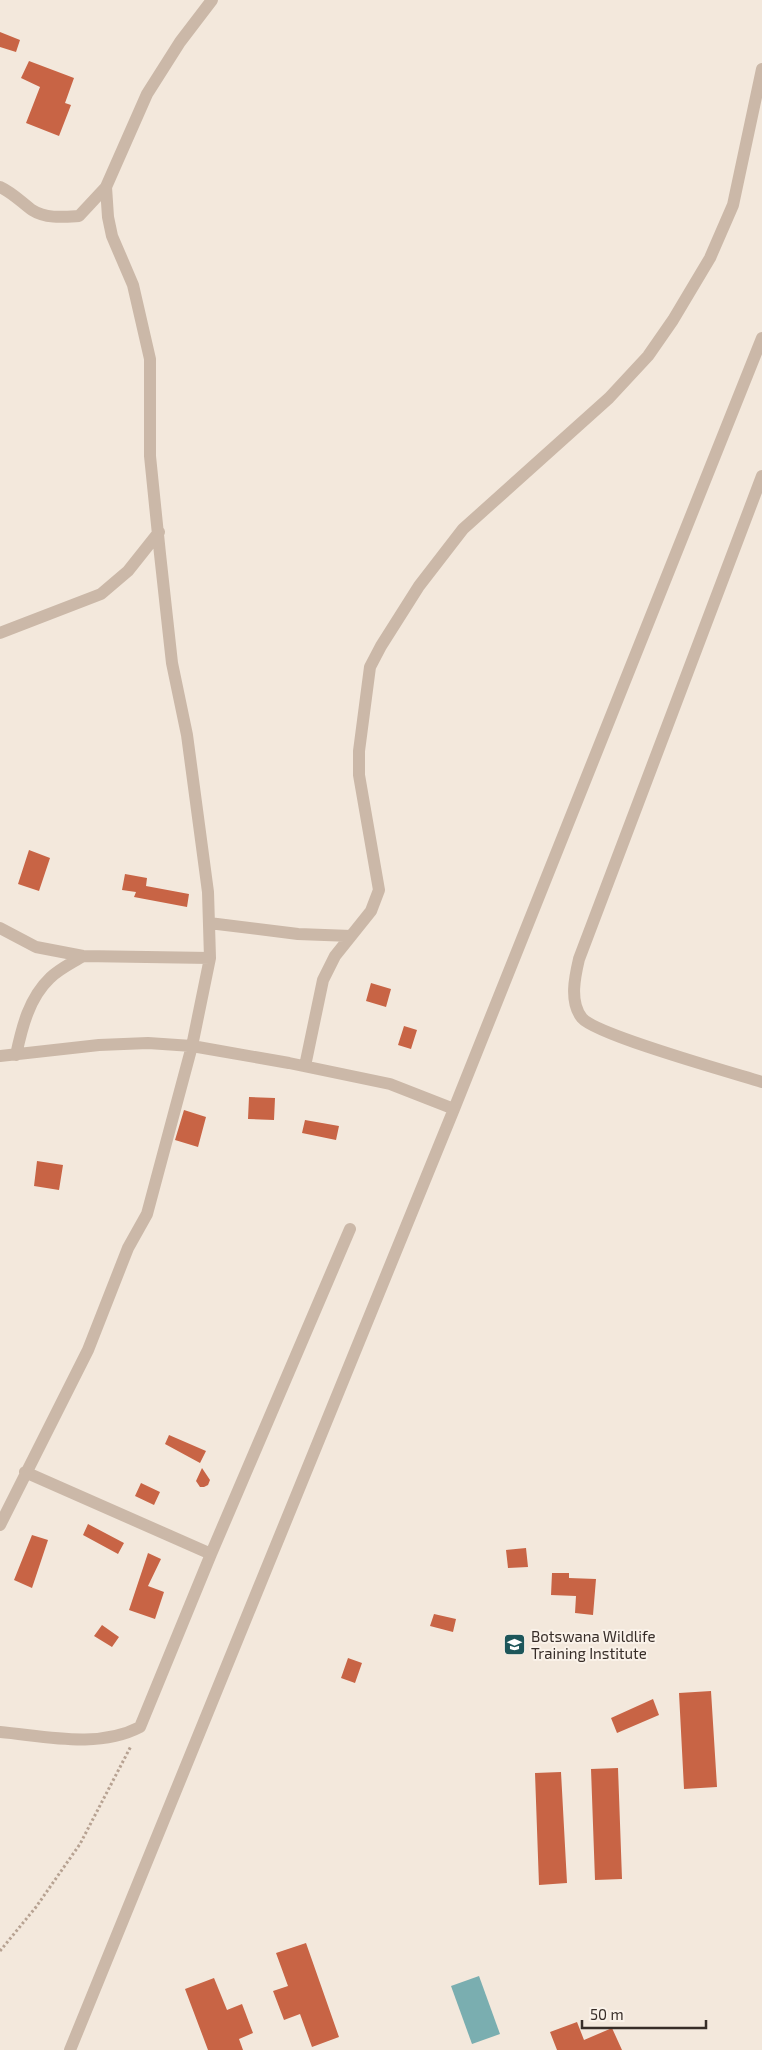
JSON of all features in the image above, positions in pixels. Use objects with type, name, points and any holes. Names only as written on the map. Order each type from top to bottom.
[{"type":"street","points":[[0,187],[13,193],[34,211],[56,218],[79,216],[106,187],[147,94],[180,42],[212,0]]},
{"type":"street","points":[[305,1066],[323,980],[335,956],[371,911],[379,890],[359,775],[359,751],[370,667],[380,646],[419,586],[463,529],[609,398],[648,356],[673,320],[710,258],[733,205],[762,69]]},
{"type":"street","points":[[0,1525],[88,1350],[128,1248],[147,1214],[192,1046],[210,958],[208,892],[187,735],[172,663],[150,456],[150,359],[133,285],[112,236],[108,217],[106,187]]},
{"type":"street","points":[[70,2050],[454,1109],[762,338]]},
{"type":"street","points":[[762,476],[580,959],[574,981],[575,999],[582,1018],[593,1025],[639,1043],[762,1082]]},
{"type":"street","points":[[0,632],[101,594],[128,570],[159,532]]},
{"type":"street","points":[[209,923],[298,934],[351,936]]},
{"type":"street","points":[[0,928],[36,947],[83,956],[210,958]]},
{"type":"street","points":[[16,1055],[21,1030],[35,995],[51,977],[83,956]]},
{"type":"street","points":[[0,1056],[99,1045],[148,1043],[192,1046],[305,1066],[390,1084],[454,1109]]},
{"type":"street","points":[[0,1732],[102,1739],[124,1736],[140,1728],[211,1554],[350,1229]]},
{"type":"street","points":[[26,1472],[211,1554]]},
{"type":"path","points":[[0,1950],[36,1907],[80,1844],[140,1728]]},
{"type":"water","points":[[479,1976],[500,2034],[472,2044],[451,1986]]},
{"type":"building","points":[[0,32],[20,40],[16,52],[0,47]]},
{"type":"building","points":[[29,61],[74,78],[65,103],[71,105],[59,136],[26,123],[40,87],[21,78]]},
{"type":"building","points":[[29,850],[50,858],[39,891],[18,884]]},
{"type":"building","points":[[125,874],[147,878],[146,886],[189,894],[187,907],[134,897],[136,892],[122,890]]},
{"type":"building","points":[[371,983],[391,989],[386,1007],[366,1001]]},
{"type":"building","points":[[404,1026],[417,1030],[411,1049],[398,1045]]},
{"type":"building","points":[[249,1097],[275,1098],[274,1120],[248,1119]]},
{"type":"building","points":[[184,1110],[206,1117],[198,1147],[175,1140]]},
{"type":"building","points":[[305,1120],[339,1126],[336,1140],[302,1133]]},
{"type":"building","points":[[37,1161],[63,1165],[59,1190],[34,1186]]},
{"type":"building","points":[[169,1435],[206,1451],[200,1463],[165,1444]]},
{"type":"building","points":[[202,1468],[210,1480],[208,1485],[200,1487],[196,1481]]},
{"type":"building","points":[[141,1483],[160,1492],[154,1505],[135,1496]]},
{"type":"building","points":[[88,1524],[124,1543],[118,1554],[83,1535]]},
{"type":"building","points":[[32,1535],[48,1540],[32,1588],[14,1580]]},
{"type":"building","points":[[526,1548],[528,1567],[508,1568],[506,1550]]},
{"type":"building","points":[[148,1553],[161,1559],[148,1586],[164,1592],[155,1619],[129,1610]]},
{"type":"building","points":[[552,1573],[569,1573],[569,1578],[596,1579],[593,1615],[575,1613],[576,1596],[551,1595]]},
{"type":"building","points":[[434,1614],[456,1619],[453,1632],[430,1626]]},
{"type":"building","points":[[102,1625],[119,1637],[112,1647],[94,1636]]},
{"type":"building","points":[[348,1658],[362,1663],[355,1683],[341,1678]]},
{"type":"building","points":[[711,1691],[717,1787],[684,1789],[679,1693]]},
{"type":"building","points":[[653,1699],[659,1715],[617,1733],[611,1718]]},
{"type":"building","points":[[618,1768],[622,1879],[595,1880],[591,1769]]},
{"type":"building","points":[[561,1772],[567,1883],[539,1885],[535,1773]]},
{"type":"building","points":[[306,1943],[339,2037],[312,2047],[300,2014],[284,2020],[273,1991],[288,1986],[276,1953]]},
{"type":"building","points":[[214,1978],[227,2010],[242,2004],[253,2033],[239,2039],[243,2050],[208,2050],[185,1989]]},
{"type":"building","points":[[577,2022],[584,2040],[612,2028],[622,2050],[557,2050],[550,2032]]},
{"type":"place","name":"Botswana Wildlife Training Institute","points":[[515,1645]]}]
